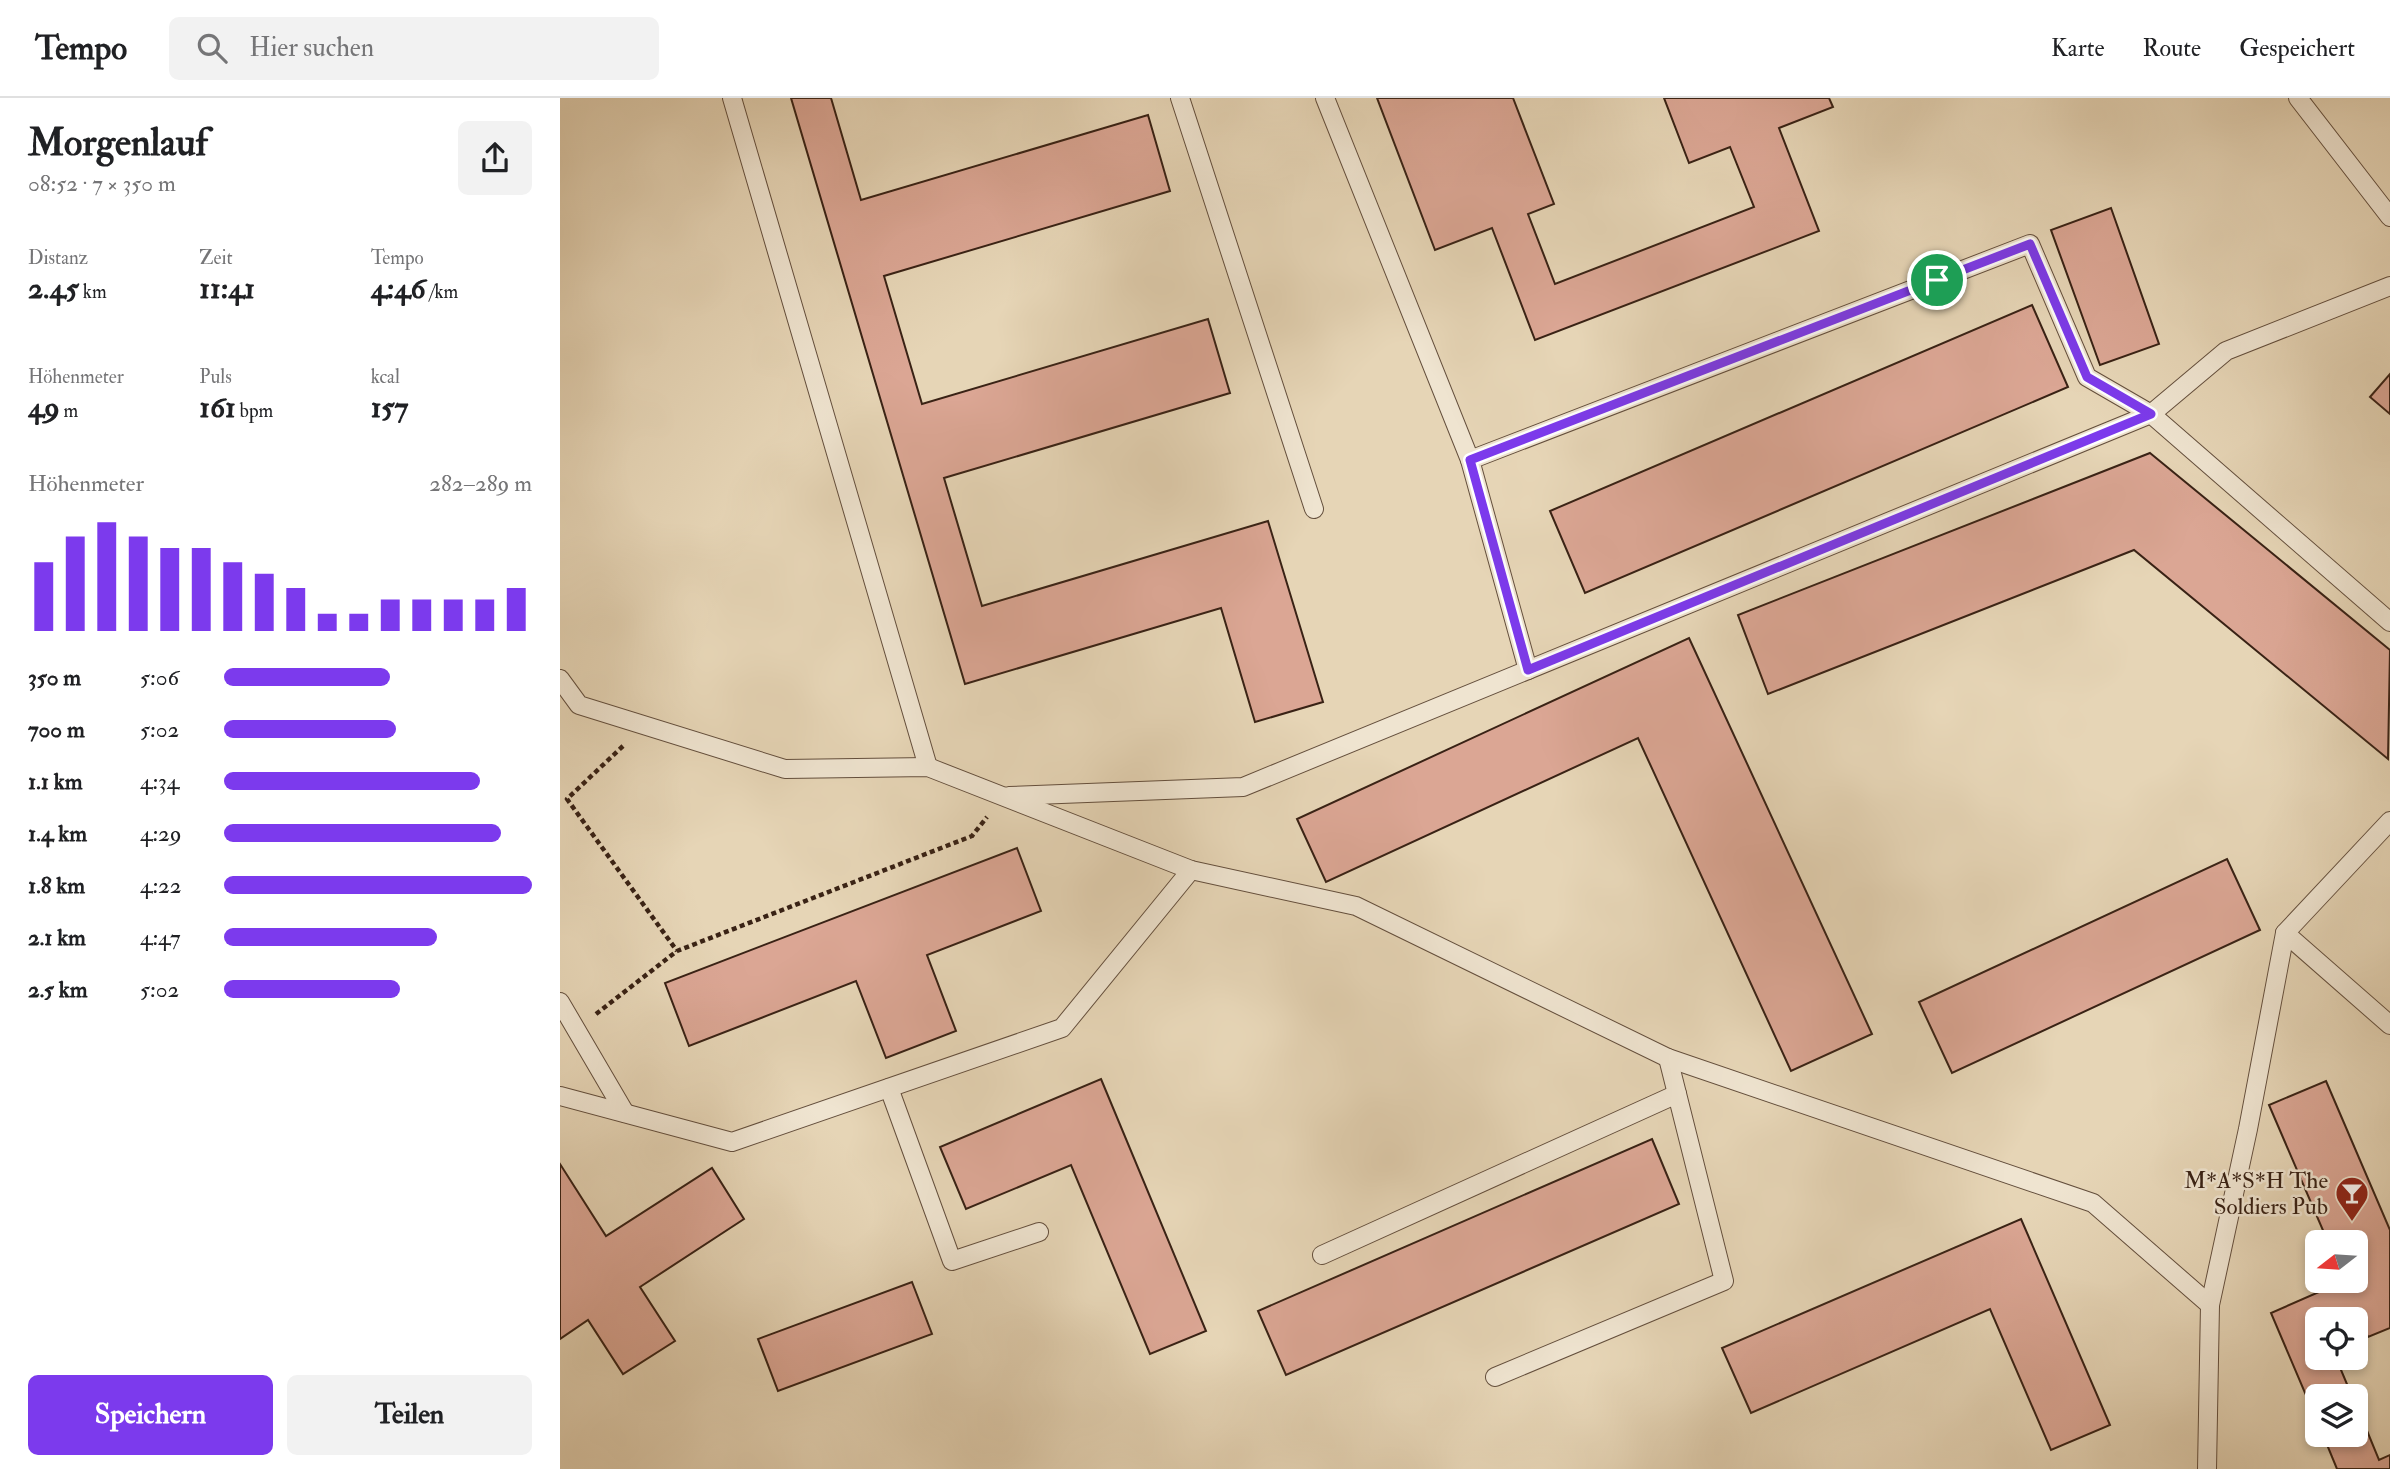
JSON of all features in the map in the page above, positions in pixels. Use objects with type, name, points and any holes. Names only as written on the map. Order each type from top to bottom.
[{"type":"lane","points":[[732,98],[928,767]]},
{"type":"lane","points":[[1180,98],[1314,509]]},
{"type":"lane","points":[[1325,98],[1470,460],[1528,670]]},
{"type":"lane","points":[[2298,98],[2390,217]]},
{"type":"lane","points":[[1470,460],[2030,244],[2087,377],[2151,414],[2390,622]]},
{"type":"lane","points":[[1003,796],[1243,787],[2151,414],[2226,351],[2390,286]]},
{"type":"lane","points":[[560,679],[579,705],[785,769],[928,767],[1191,870],[1356,906],[1668,1058],[2093,1203],[2210,1306]]},
{"type":"lane","points":[[2207,1469],[2210,1306],[2248,1129],[2285,933],[2390,821]]},
{"type":"lane","points":[[560,1096],[732,1142],[1062,1028],[1191,870]]},
{"type":"lane","points":[[2285,933],[2390,1025]]},
{"type":"lane","points":[[560,1002],[625,1113]]},
{"type":"lane","points":[[1495,1377],[1724,1281],[1668,1058]]},
{"type":"lane","points":[[889,1088],[952,1261],[1039,1233]]},
{"type":"lane","points":[[1322,1255],[1677,1094]]},
{"type":"path","points":[[644,725],[567,799],[677,951]]},
{"type":"path","points":[[576,1029],[677,951],[972,836],[1003,796]]},
{"type":"building","points":[[791,98],[831,98],[861,200],[1148,115],[1170,191],[884,276],[922,404],[1208,319],[1230,393],[944,478],[982,606],[1268,521],[1323,702],[1255,722],[1221,608],[965,684]]},
{"type":"building","points":[[1377,98],[1513,98],[1554,204],[1528,214],[1555,284],[1754,207],[1730,147],[1689,163],[1664,98],[1829,98],[1833,107],[1779,128],[1819,231],[1535,340],[1492,228],[1435,250]]},
{"type":"building","points":[[2111,208],[2159,344],[2100,365],[2051,230]]},
{"type":"building","points":[[2032,305],[2068,387],[1585,593],[1550,511]]},
{"type":"building","points":[[2390,374],[2390,414],[2370,397]]},
{"type":"building","points":[[2150,453],[2390,650],[2388,759],[2134,550],[1768,694],[1738,615]]},
{"type":"building","points":[[1689,638],[1872,1034],[1791,1071],[1638,738],[1326,882],[1297,819]]},
{"type":"building","points":[[1017,848],[1041,911],[927,955],[956,1031],[886,1058],[856,981],[689,1046],[665,983]]},
{"type":"building","points":[[2227,859],[2260,930],[1952,1073],[1919,1002]]},
{"type":"building","points":[[1101,1079],[1206,1331],[1150,1354],[1071,1165],[966,1209],[940,1147]]},
{"type":"building","points":[[2326,1081],[2390,1230],[2390,1328],[2368,1337],[2368,1307],[2305,1307],[2305,1370],[2341,1370],[2347,1384],[2305,1384],[2305,1393],[2271,1313],[2317,1293],[2368,1293],[2368,1230],[2323,1230],[2269,1105]]},
{"type":"building","points":[[1652,1139],[1679,1204],[1286,1375],[1258,1311]]},
{"type":"building","points":[[560,1164],[606,1236],[712,1168],[744,1219],[640,1287],[675,1341],[623,1374],[588,1320],[560,1339]]},
{"type":"building","points":[[2021,1219],[2110,1425],[2051,1450],[1990,1309],[1751,1413],[1722,1348]]},
{"type":"building","points":[[912,1282],[932,1334],[778,1391],[758,1339]]},
{"type":"building","points":[[2368,1433],[2379,1460],[2390,1455],[2390,1469],[2337,1469],[2328,1447],[2368,1447]]},
{"type":"place","name":"M*A*S*H The Soldiers Pub","points":[[2352,1223]]},
{"type":"route","points":[[2030,244],[2087,377],[2151,414],[1528,670],[1470,460],[1937,280],[2030,244]]}]
